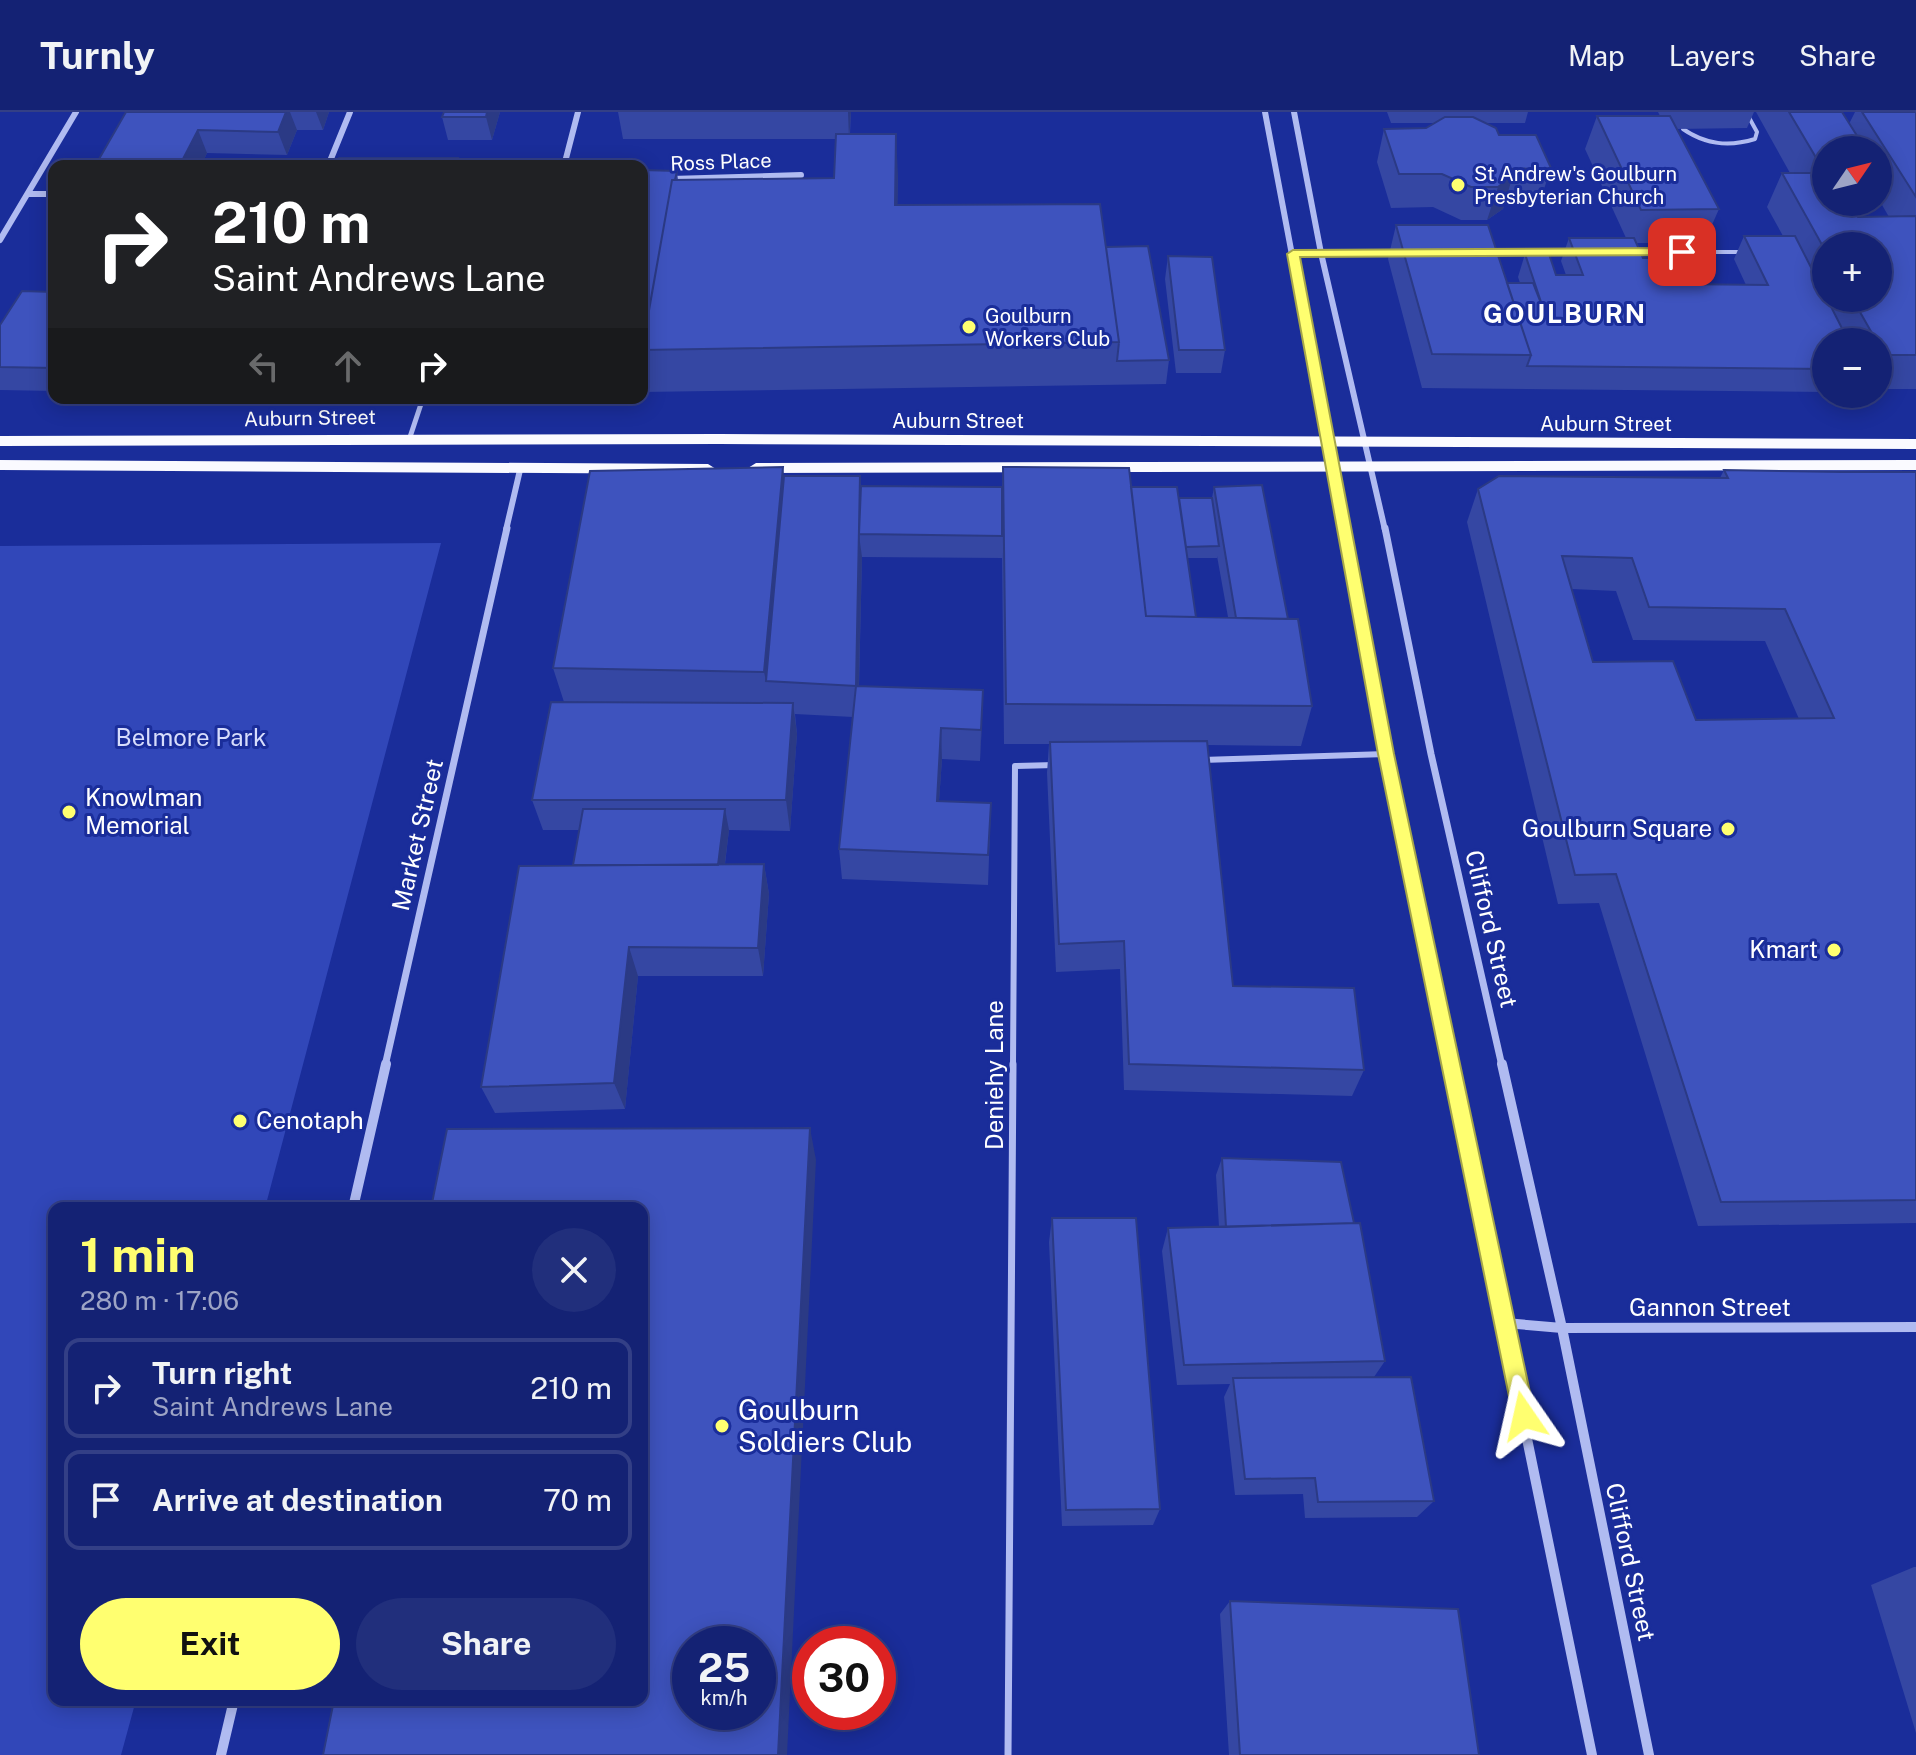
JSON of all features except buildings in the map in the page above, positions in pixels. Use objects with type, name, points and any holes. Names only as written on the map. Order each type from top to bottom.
[{"type":"main road","name":"Auburn Street","points":[[0,441],[410,437],[1367,445],[1916,444]]},
{"type":"main road","name":"Auburn Street","points":[[0,465],[520,470],[1916,465]]},
{"type":"street","points":[[48,160],[76,112]]},
{"type":"street","points":[[330,160],[350,112]]},
{"type":"street","points":[[566,160],[578,112]]},
{"type":"street","points":[[1265,112],[1334,465],[1386,754],[1592,1755]]},
{"type":"street","name":"Clifford Street","points":[[1294,112],[1321,253],[1372,466],[1431,754],[1562,1328],[1649,1755]]},
{"type":"street","points":[[0,240],[48,161]]},
{"type":"street","name":"Ross Place","points":[[658,179],[801,175]]},
{"type":"street","points":[[29,194],[48,194]]},
{"type":"street","points":[[410,437],[421,404]]},
{"type":"street","name":"Market Street","points":[[354,1202],[520,470]]},
{"type":"street","name":"Gannon Street","points":[[1505,1323],[1562,1328],[1916,1327]]},
{"type":"street","points":[[221,1755],[233,1706]]},
{"type":"lane","points":[[1683,129],[1708,144],[1745,143],[1755,139],[1757,132],[1746,112]]},
{"type":"lane","points":[[1618,252],[1745,252]]},
{"type":"lane","points":[[1293,254],[1398,253]]},
{"type":"lane","points":[[1476,253],[1570,253]]},
{"type":"lane","points":[[1187,760],[1386,754]]},
{"type":"lane","name":"Deniehy Lane","points":[[1008,1755],[1015,766],[1062,764]]},
{"type":"green space","name":"Belmore Park","points":[[441,543],[267,1202],[48,1202],[48,1706],[134,1706],[121,1755],[0,1755],[0,546]]},
{"type":"place","name":"St Andrew's Goulburn Presbyterian Church","points":[[1458,185]]},
{"type":"place","name":"Goulburn Workers Club","points":[[969,327]]},
{"type":"place","name":"Knowlman Memorial","points":[[69,812]]},
{"type":"place","name":"Goulburn Square","points":[[1728,829]]},
{"type":"place","name":"Kmart","points":[[1834,950]]},
{"type":"place","name":"Cenotaph","points":[[240,1121]]},
{"type":"place","name":"Goulburn Soldiers Club","points":[[722,1426]]},
{"type":"district","name":"GOULBURN","points":[[1565,314]]},
{"type":"route","points":[[1524,1416],[1386,754],[1293,254],[1682,252]]}]
